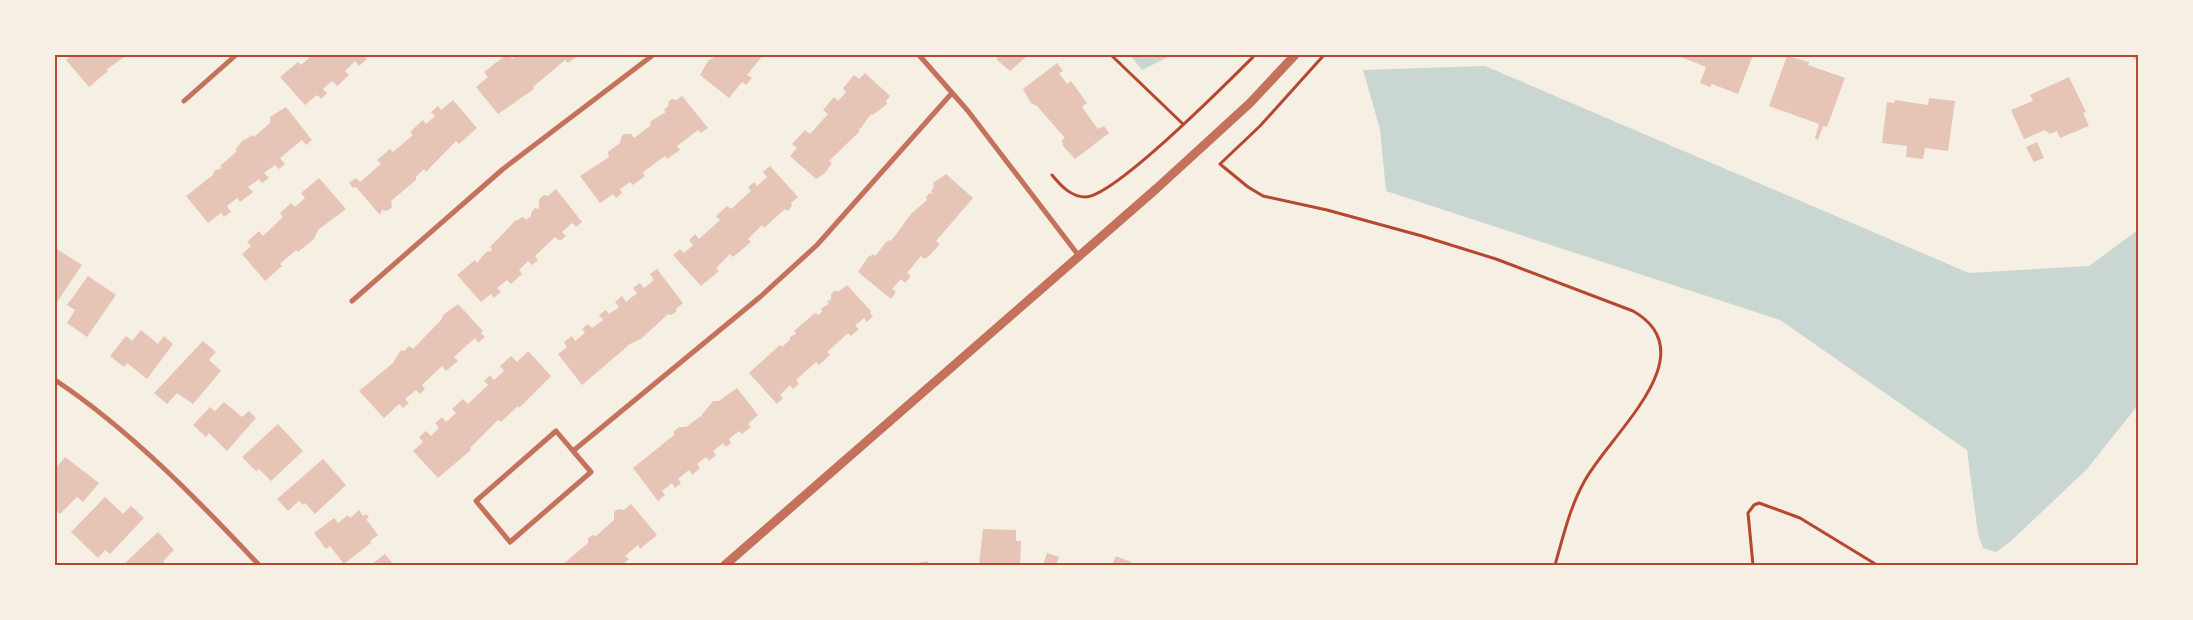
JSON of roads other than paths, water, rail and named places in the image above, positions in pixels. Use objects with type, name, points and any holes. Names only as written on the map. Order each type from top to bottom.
[{"type":"street","points":[[184,101],[236,55]]},
{"type":"street","points":[[352,301],[503,169],[653,55]]},
{"type":"street","points":[[919,55],[952,92],[1078,256]]},
{"type":"street","points":[[725,565],[1250,103],[1295,55]]},
{"type":"street","points":[[573,451],[760,297],[817,245],[952,92]]},
{"type":"street","points":[[55,380],[82,398],[196,498],[259,565]]},
{"type":"street","points":[[556,431],[573,451],[591,472],[510,542],[476,501],[556,431]]}]
